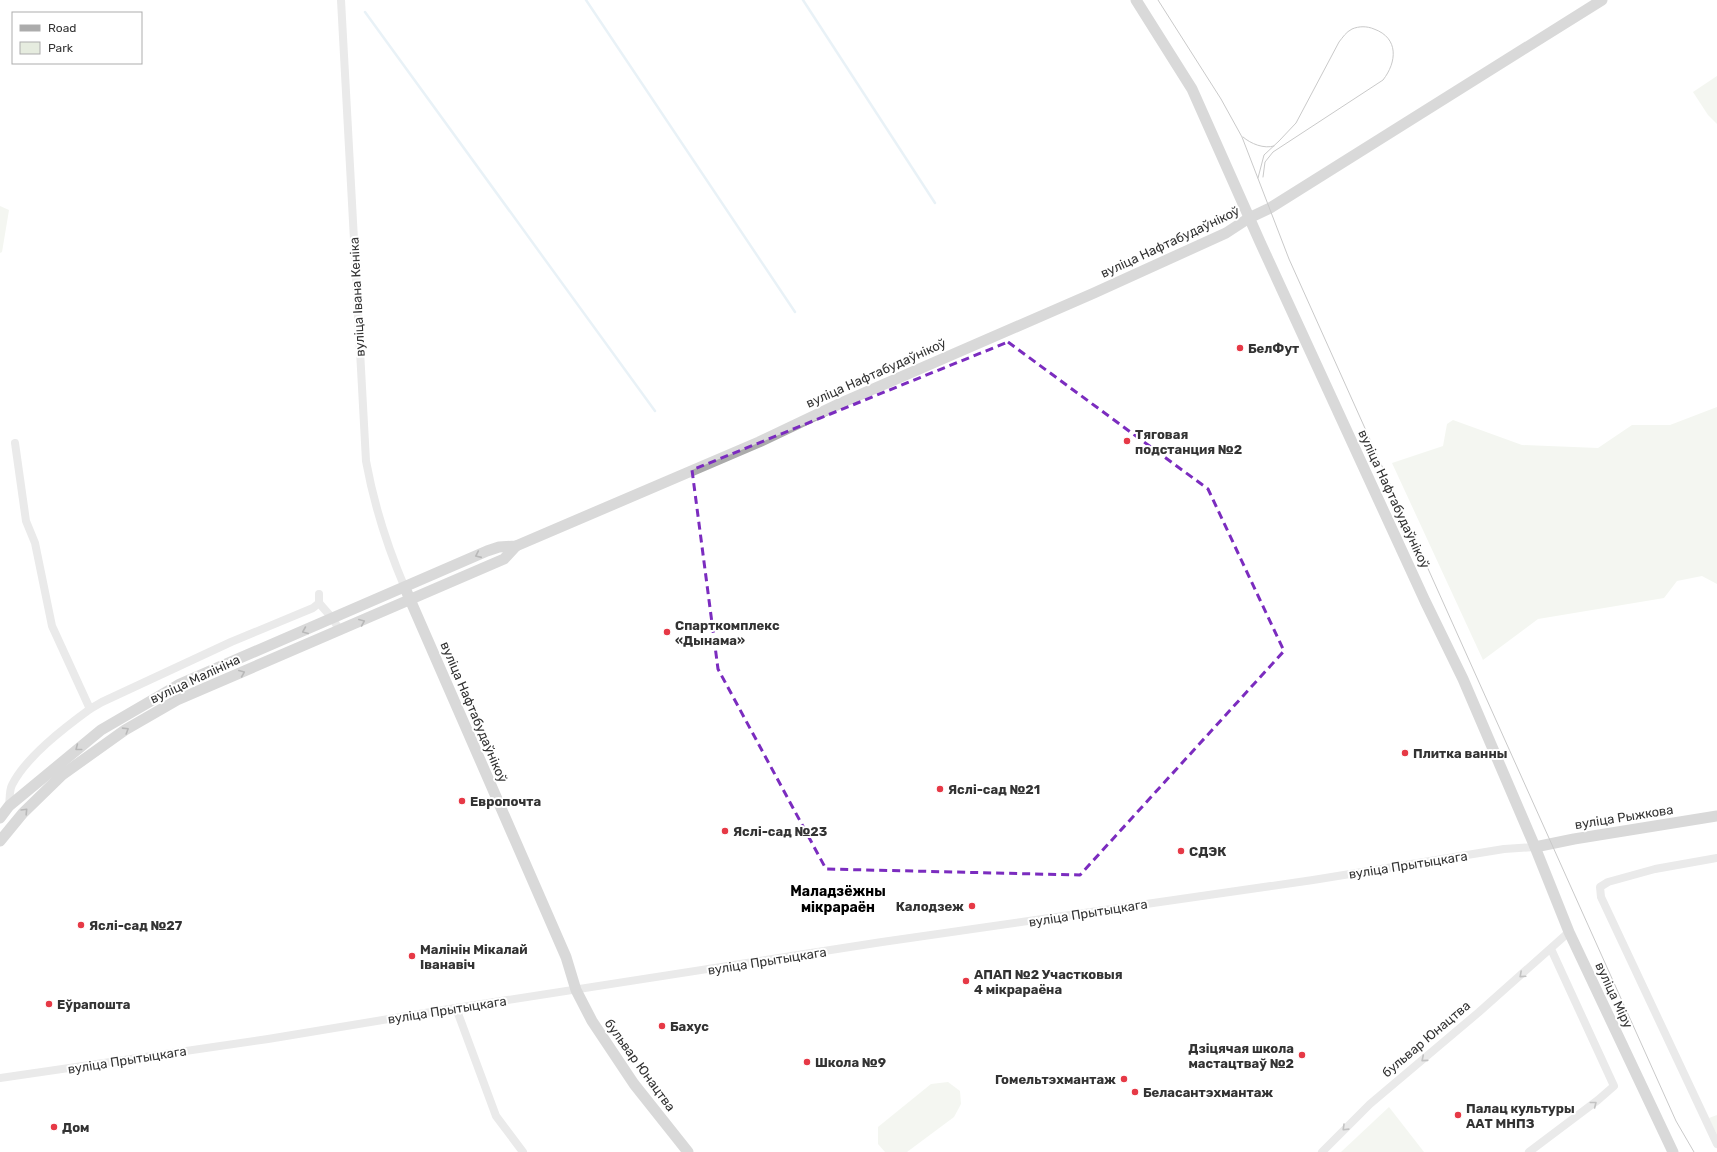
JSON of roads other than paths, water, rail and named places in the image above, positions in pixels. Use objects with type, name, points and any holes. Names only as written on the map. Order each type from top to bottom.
[{"type":"main road","points":[[1136,0],[1192,89],[1249,218],[1270,208],[1602,0]]},
{"type":"main road","name":"вуліца Нафтабудаўнікоў","points":[[576,990],[566,957],[405,588],[494,548],[516,546],[752,445],[841,402],[1094,294],[1226,233],[1249,218],[1425,601],[1463,679],[1535,847]]},
{"type":"main road","name":"вуліца Нафтабудаўнікоў","points":[[411,600],[497,562],[504,558],[516,546]]},
{"type":"main road","name":"вуліца Малініна","points":[[0,818],[9,806],[101,730],[180,684],[405,588]]},
{"type":"main road","name":"вуліца Малініна","points":[[0,841],[23,813],[62,775],[125,730],[177,700],[411,600]]},
{"type":"main road","name":"вуліца Рыжкова","points":[[1535,847],[1717,816]]},
{"type":"main road","name":"вуліца Міру","points":[[1535,847],[1568,932],[1673,1152]]},
{"type":"main road","name":"бульвар Юнацтва","points":[[576,990],[592,1021],[634,1084],[688,1152]]},
{"type":"street","name":"вуліца Івана Кеніка","points":[[341,0],[366,461],[371,491],[379,521],[405,588]]},
{"type":"street","points":[[15,443],[26,521],[35,543],[52,626],[90,710]]},
{"type":"street","points":[[319,594],[319,603],[333,618],[340,631]]},
{"type":"street","name":"вуліца Малініна","points":[[9,806],[11,786],[26,764],[66,727],[102,702],[230,642],[313,608],[319,603]]},
{"type":"street","name":"вуліца Прытыцкага","points":[[0,1078],[268,1039],[456,1008],[882,942],[1313,880],[1504,849],[1535,847]]},
{"type":"street","points":[[1717,858],[1655,869],[1608,882],[1600,887],[1600,897],[1717,1144]]},
{"type":"street","name":"бульвар Юнацтва","points":[[1322,1152],[1370,1104],[1480,1012],[1568,932]]},
{"type":"street","points":[[1529,1152],[1598,1100],[1614,1086],[1551,949]]},
{"type":"street","points":[[456,1008],[496,1116],[523,1152]]},
{"type":"waterway","points":[[586,0],[795,312]]},
{"type":"waterway","points":[[803,0],[935,203]]},
{"type":"waterway","points":[[365,12],[655,411]]},
{"type":"tram line","points":[[1158,0],[1221,99],[1242,137],[1289,259],[1676,1121],[1694,1152]]},
{"type":"tram line","points":[[1258,178],[1264,155],[1296,123],[1339,42],[1345,35],[1352,29],[1363,27],[1371,28],[1382,33],[1388,38],[1392,44],[1393,58],[1388,73],[1383,80],[1273,152],[1265,162],[1263,177]]},
{"type":"tram line","points":[[1243,137],[1258,145],[1266,147],[1274,146]]},
{"type":"place","name":"БелФут","points":[[1240,348]]},
{"type":"place","name":"Тяговая подстанция №2","points":[[1127,441]]},
{"type":"place","name":"Спарткомплекс «Дынама»","points":[[667,632]]},
{"type":"place","name":"Плитка ванны","points":[[1405,753]]},
{"type":"place","name":"Яслі-сад №21","points":[[940,789]]},
{"type":"place","name":"Европочта","points":[[462,801]]},
{"type":"place","name":"Яслі-сад №23","points":[[725,831]]},
{"type":"place","name":"СДЭК","points":[[1181,851]]},
{"type":"place","name":"Калодзеж","points":[[972,906]]},
{"type":"place","name":"Яслі-сад №27","points":[[81,925]]},
{"type":"place","name":"Малінін Мікалай Іванавіч","points":[[412,956]]},
{"type":"place","name":"АПАП №2 Участковыя 4 мікрараёна","points":[[966,981]]},
{"type":"place","name":"Еўрапошта","points":[[49,1004]]},
{"type":"place","name":"Бахус","points":[[662,1026]]},
{"type":"place","name":"Дзіцячая школа мастацтваў №2","points":[[1302,1055]]},
{"type":"place","name":"Школа №9","points":[[807,1062]]},
{"type":"place","name":"Гомельтэхмантаж","points":[[1124,1079]]},
{"type":"place","name":"Беласантэхмантаж","points":[[1135,1092]]},
{"type":"place","name":"Палац культуры ААТ МНПЗ","points":[[1458,1115]]},
{"type":"place","name":"Дом","points":[[54,1127]]},
{"type":"district","name":"Маладзёжны мікрараён","points":[[838,900]]}]
